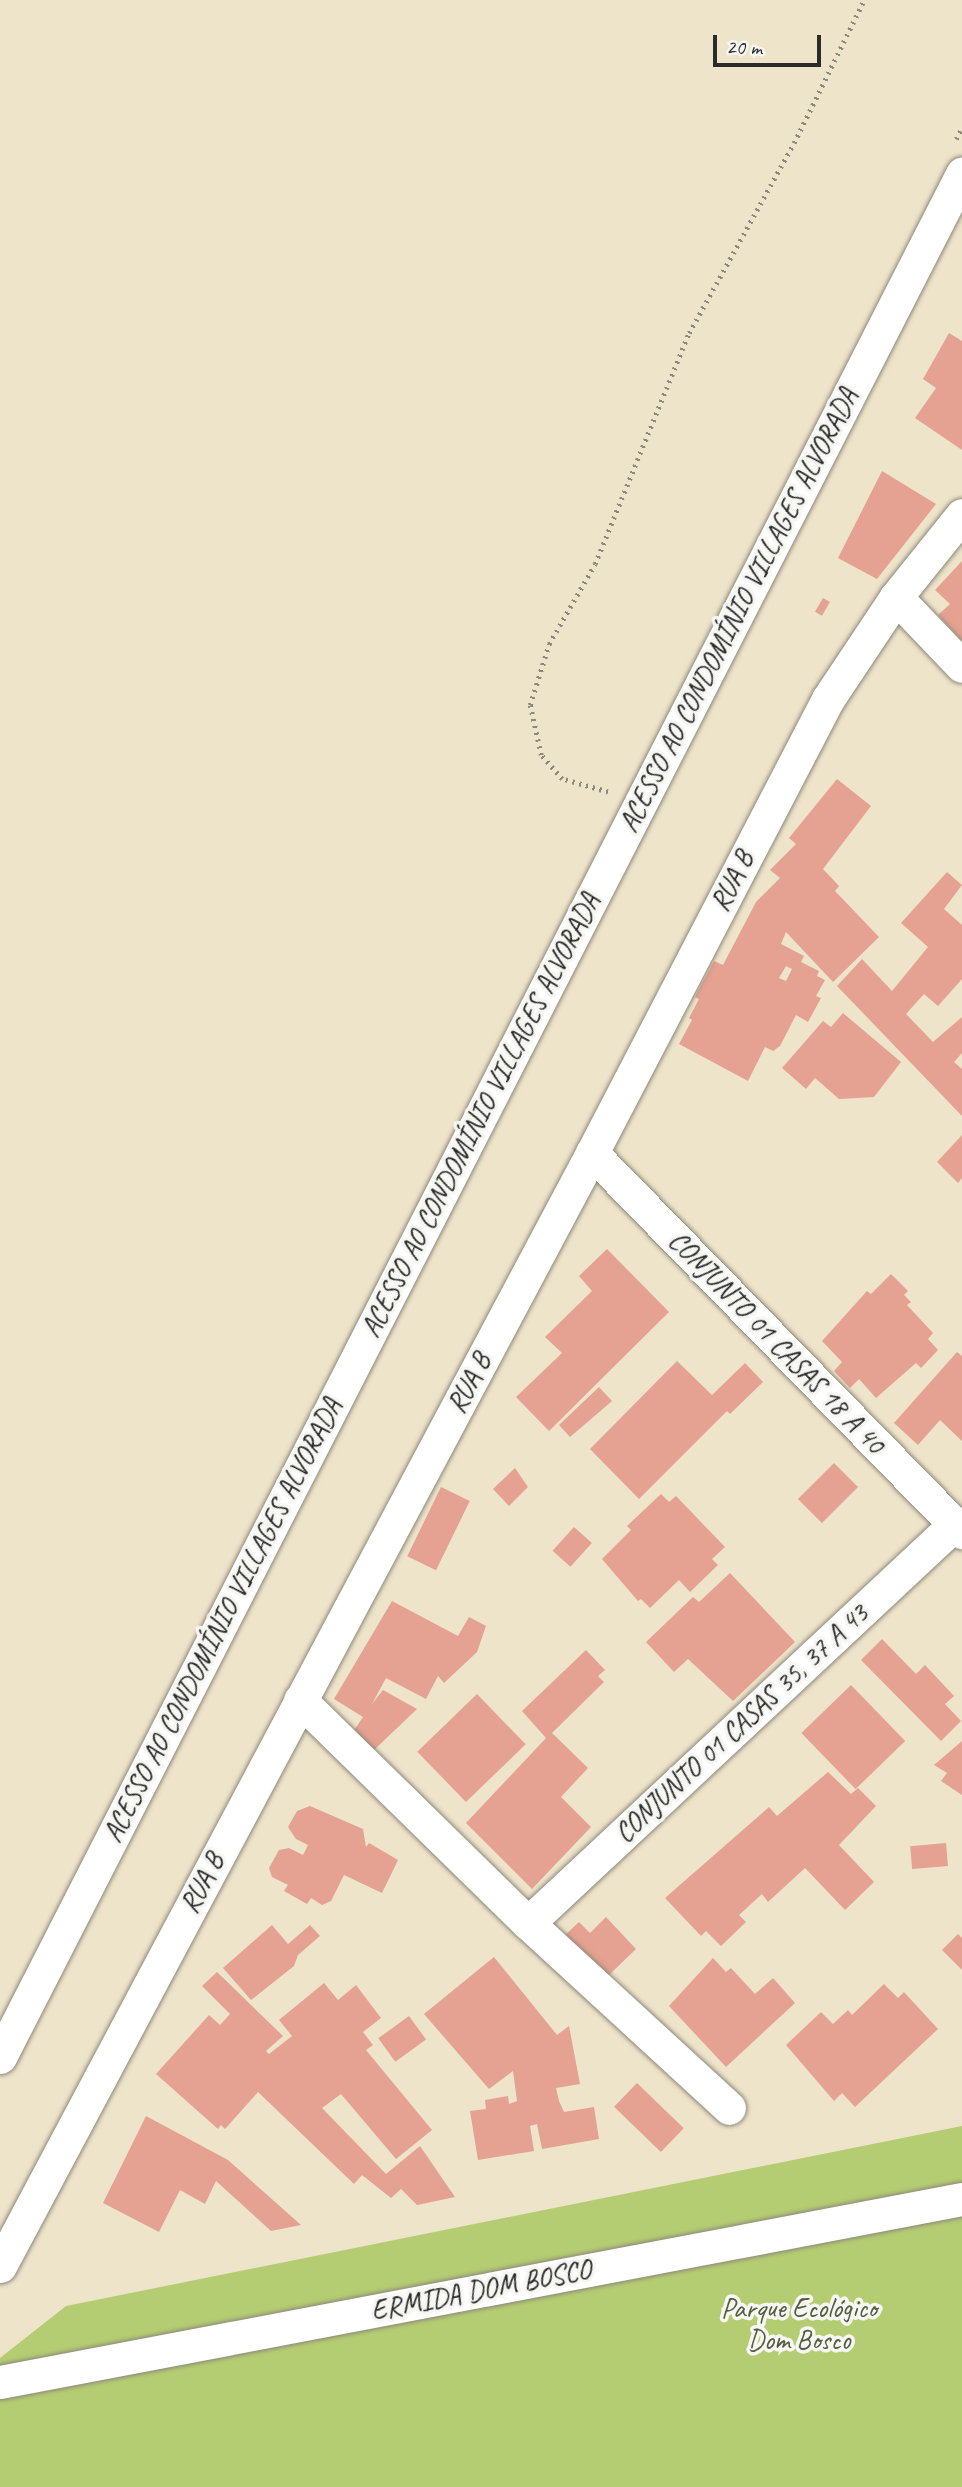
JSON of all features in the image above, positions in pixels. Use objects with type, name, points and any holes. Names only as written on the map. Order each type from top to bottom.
[{"type":"street","name":"ACESSO AO CONDOMÍNIO VILLAGES ALVORADA","points":[[0,2057],[962,174]]},
{"type":"street","name":"RUA B","points":[[0,2266],[592,1153],[804,742],[896,597],[962,515]]},
{"type":"street","points":[[896,597],[962,666]]},
{"type":"street","name":"CONJUNTO 01 CASAS 18 A 40","points":[[592,1153],[958,1528]]},
{"type":"street","name":"CONJUNTO 01 CASAS 35, 37 A 43","points":[[528,1923],[958,1528]]},
{"type":"street","points":[[300,1700],[528,1923],[729,2108]]},
{"type":"street","name":"ERMIDA DOM BOSCO","points":[[0,2382],[962,2199]]},
{"type":"path","points":[[640,801],[562,779],[541,755],[530,705],[549,644],[595,564],[689,332],[794,143],[864,0]]},
{"type":"green space","name":"Parque Ecológico Dom Bosco","points":[[962,2126],[962,2487],[0,2487],[0,2358],[66,2306]]},
{"type":"building","points":[[949,333],[962,341],[962,450],[915,418],[936,388],[923,379]]},
{"type":"building","points":[[882,471],[936,504],[877,579],[838,558]]},
{"type":"building","points":[[962,561],[962,641],[938,615],[950,604],[935,590]]},
{"type":"building","points":[[823,598],[830,602],[822,616],[815,612]]},
{"type":"building","points":[[837,779],[871,806],[823,869],[839,886],[835,891],[879,937],[833,982],[786,932],[781,944],[804,956],[801,962],[819,971],[817,976],[825,980],[816,996],[821,998],[808,1022],[796,1015],[780,1046],[773,1051],[765,1047],[748,1081],[679,1044],[692,1020],[689,1018],[699,999],[695,997],[714,961],[723,965],[756,902],[780,878],[770,870],[796,844],[789,838]],"holes":[[[786,966],[792,969],[786,981],[779,978]]]},
{"type":"building","points":[[947,872],[962,885],[944,909],[962,925],[962,979],[938,1006],[924,994],[906,1014],[933,1042],[962,1017],[962,1053],[954,1062],[962,1069],[962,1116],[837,986],[862,959],[892,991],[928,947],[901,923]]},
{"type":"building","points":[[843,1013],[901,1062],[874,1097],[839,1099],[815,1078],[806,1089],[782,1068],[823,1021],[831,1027]]},
{"type":"building","points":[[962,1135],[962,1178],[958,1183],[937,1162]]},
{"type":"building","points":[[607,1249],[669,1312],[549,1431],[516,1397],[562,1353],[545,1337],[592,1291],[579,1276]]},
{"type":"building","points":[[891,1274],[908,1291],[904,1295],[911,1302],[907,1305],[933,1333],[928,1339],[938,1350],[921,1368],[916,1363],[876,1398],[859,1379],[850,1388],[834,1371],[842,1362],[822,1341],[867,1291],[871,1294]]},
{"type":"building","points":[[957,1352],[962,1356],[962,1441],[940,1420],[918,1445],[894,1423]]},
{"type":"building","points":[[677,1361],[712,1395],[745,1363],[763,1382],[730,1414],[727,1411],[639,1499],[590,1449]]},
{"type":"building","points":[[599,1387],[612,1401],[570,1437],[559,1425]]},
{"type":"building","points":[[834,1463],[858,1487],[822,1523],[798,1499]]},
{"type":"building","points":[[515,1468],[528,1487],[509,1506],[493,1489]]},
{"type":"building","points":[[441,1487],[470,1501],[436,1570],[407,1556]]},
{"type":"building","points":[[661,1494],[669,1502],[676,1496],[725,1547],[712,1559],[718,1565],[690,1592],[679,1580],[650,1608],[641,1599],[638,1601],[602,1559],[631,1530],[627,1526]]},
{"type":"building","points":[[574,1527],[592,1543],[570,1567],[553,1551]]},
{"type":"building","points":[[730,1573],[795,1642],[733,1701],[688,1659],[674,1672],[646,1642],[693,1597],[699,1602]]},
{"type":"building","points":[[392,1601],[458,1636],[469,1617],[486,1626],[477,1652],[444,1683],[438,1676],[426,1699],[386,1678],[372,1704],[383,1690],[417,1709],[373,1751],[353,1732],[363,1717],[334,1699]]},
{"type":"building","points":[[882,1639],[916,1674],[925,1665],[954,1696],[945,1704],[961,1721],[941,1741],[861,1660]]},
{"type":"building","points":[[586,1650],[605,1670],[598,1676],[604,1682],[552,1733],[588,1768],[561,1797],[591,1827],[532,1889],[466,1823],[546,1738],[522,1711]]},
{"type":"building","points":[[851,1685],[905,1741],[856,1789],[801,1733]]},
{"type":"building","points":[[477,1694],[526,1744],[466,1802],[417,1752]]},
{"type":"building","points":[[962,1741],[962,1795],[941,1781],[947,1773],[934,1765]]},
{"type":"building","points":[[828,1772],[851,1794],[858,1788],[876,1806],[839,1845],[874,1882],[845,1910],[805,1868],[768,1902],[762,1894],[739,1915],[746,1922],[721,1946],[706,1931],[701,1936],[665,1898],[769,1807],[777,1816]]},
{"type":"building","points":[[310,1806],[363,1829],[366,1847],[369,1843],[398,1860],[382,1893],[344,1875],[331,1901],[322,1905],[311,1898],[307,1904],[284,1891],[288,1885],[272,1877],[269,1868],[279,1850],[289,1848],[303,1855],[308,1845],[296,1839],[288,1827],[297,1811]]},
{"type":"building","points":[[946,1843],[948,1866],[912,1869],[910,1846]]},
{"type":"building","points":[[606,1917],[636,1949],[608,1976],[563,1937],[579,1922],[590,1933]]},
{"type":"building","points":[[272,1925],[288,1944],[310,1925],[320,1936],[298,1955],[294,1966],[251,2000],[223,1968]]},
{"type":"building","points":[[958,1934],[962,1938],[962,1970],[942,1950]]},
{"type":"building","points":[[494,1957],[557,2035],[569,2026],[580,2084],[556,2088],[559,2101],[564,2112],[594,2107],[599,2139],[542,2149],[537,2124],[530,2126],[534,2151],[478,2160],[470,2111],[486,2109],[485,2100],[508,2096],[509,2104],[517,2101],[513,2071],[489,2089],[424,2014]]},
{"type":"building","points":[[713,1958],[726,1972],[731,1968],[755,1994],[773,1978],[795,2003],[726,2067],[669,2006]]},
{"type":"building","points":[[217,1972],[283,2036],[266,2051],[269,2054],[292,2036],[279,2020],[324,1983],[338,2000],[356,1985],[381,2018],[363,2032],[373,2045],[366,2050],[432,2130],[396,2159],[341,2094],[322,2108],[386,2174],[420,2146],[455,2197],[417,2205],[401,2189],[391,2198],[362,2175],[354,2184],[258,2092],[225,2129],[221,2125],[218,2129],[156,2074],[209,2015],[220,2025],[230,2014],[202,1986]]},
{"type":"building","points":[[884,1984],[898,1998],[904,1992],[938,2029],[855,2107],[842,2093],[834,2101],[786,2045],[821,2012],[833,2024],[848,2010],[852,2015]]},
{"type":"building","points":[[409,2016],[426,2039],[395,2062],[378,2038]]},
{"type":"building","points":[[637,2083],[684,2128],[661,2152],[614,2107]]},
{"type":"building","points":[[146,2116],[228,2160],[301,2225],[271,2231],[216,2181],[205,2204],[180,2190],[159,2232],[103,2203]]}]
